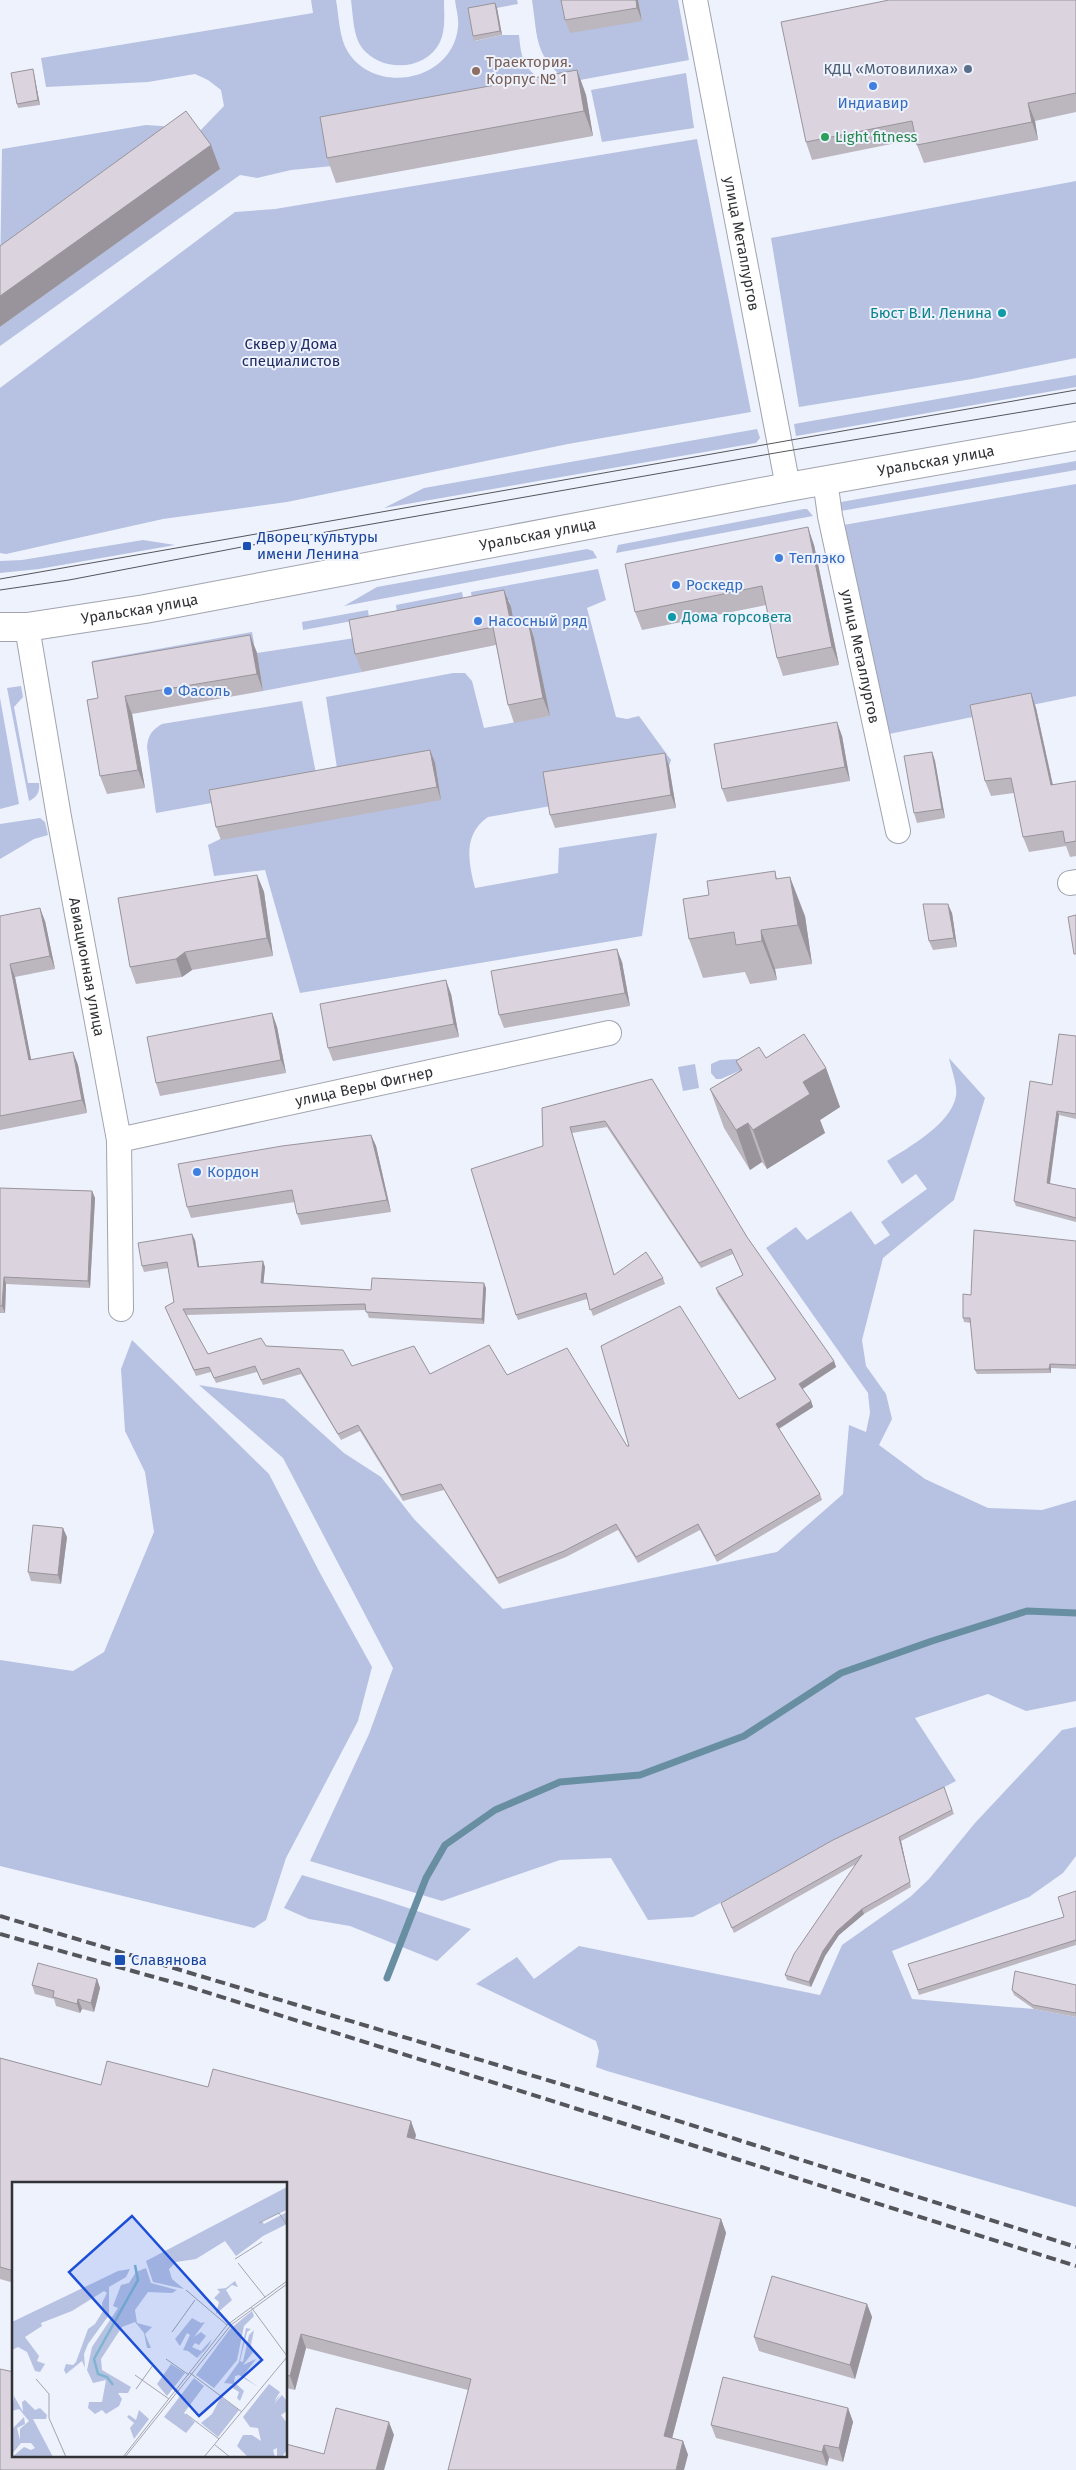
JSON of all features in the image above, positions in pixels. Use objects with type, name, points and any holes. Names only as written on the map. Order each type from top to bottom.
[{"type":"main road","name":"Уральская улица","points":[[0,626],[27,626],[198,600],[825,480],[1076,436]]},
{"type":"street","name":"улица Металлургов","points":[[695,0],[788,487]]},
{"type":"street","name":"улица Металлургов","points":[[825,480],[830,516],[898,832]]},
{"type":"street","name":"Авиационная улица","points":[[27,626],[58,811],[119,1140],[121,1309]]},
{"type":"street","name":"улица Веры Фигнер","points":[[119,1140],[610,1033]]},
{"type":"green space","points":[[311,0],[336,0],[341,34],[348,52],[361,66],[376,74],[394,78],[412,76],[428,70],[443,60],[453,45],[458,27],[455,0],[517,0],[518,4],[469,13],[475,41],[502,35],[519,35],[524,61],[530,70],[541,79],[333,166],[291,170],[257,178],[240,175],[0,346],[0,327],[219,169],[0,277],[2,149],[146,125],[162,126],[195,136],[224,106],[221,90],[208,80],[195,74],[148,82],[46,87],[41,58],[313,13]]},
{"type":"green space","points":[[351,0],[444,0],[444,26],[440,42],[425,59],[414,63],[392,65],[381,62],[371,56],[359,43],[354,25]]},
{"type":"green space","points":[[532,0],[564,0],[642,21],[638,0],[678,0],[689,60],[569,82],[549,64],[543,55],[537,37]]},
{"type":"green space","points":[[686,73],[694,128],[602,142],[591,90]]},
{"type":"green space","name":"Сквер у Дома специалистов","points":[[697,139],[751,412],[568,444],[287,502],[163,519],[6,554],[0,553],[0,388],[235,212],[275,209]]},
{"type":"green space","points":[[1076,181],[1076,358],[972,379],[799,407],[771,238]]},
{"type":"green space","points":[[1076,375],[1076,387],[796,436],[794,424]]},
{"type":"green space","points":[[757,429],[760,438],[756,443],[384,508],[424,488]]},
{"type":"green space","points":[[1076,461],[1076,470],[835,512],[837,504],[841,502]]},
{"type":"green space","points":[[1076,484],[1076,696],[889,734],[878,717],[838,526]]},
{"type":"green space","points":[[807,509],[813,516],[616,553],[618,545]]},
{"type":"green space","points":[[143,540],[175,545],[39,569],[0,573],[0,561],[22,560]]},
{"type":"green space","points":[[587,549],[593,551],[597,558],[344,606],[377,587]]},
{"type":"green space","points":[[598,569],[606,600],[587,608],[616,717],[627,719],[639,716],[671,760],[669,766],[551,806],[488,817],[474,832],[469,849],[469,859],[475,888],[558,873],[559,848],[657,833],[642,936],[300,993],[265,870],[214,876],[208,845],[339,781],[326,697],[453,673],[465,673],[472,681],[484,728],[549,716],[534,638],[517,641],[509,600],[473,606],[471,592]]},
{"type":"green space","points":[[462,592],[465,608],[398,621],[396,605]]},
{"type":"green space","points":[[368,610],[369,618],[303,630],[302,622]]},
{"type":"green space","points":[[252,632],[254,643],[94,671],[92,661]]},
{"type":"green space","points":[[355,638],[362,672],[263,691],[257,653]]},
{"type":"green space","points":[[21,686],[23,697],[14,707],[28,783],[39,783],[37,794],[29,801],[7,688]]},
{"type":"green space","points":[[0,698],[19,804],[0,809]]},
{"type":"green space","points":[[302,701],[318,784],[156,813],[147,747],[148,739],[156,728],[162,724]]},
{"type":"green space","points":[[40,818],[45,822],[48,835],[34,839],[0,859],[0,824]]},
{"type":"green space","points":[[770,1057],[721,1079],[716,1079],[711,1073],[711,1064],[720,1060]]},
{"type":"green space","points":[[949,1058],[985,1098],[954,1200],[883,1258],[862,1340],[866,1366],[886,1394],[892,1419],[879,1445],[925,1479],[988,1508],[1042,1510],[1076,1500],[1076,1701],[1026,1711],[988,1694],[915,1718],[956,1781],[693,1917],[648,1920],[611,1858],[560,1860],[442,1901],[310,1861],[369,1734],[393,1668],[283,1458],[199,1385],[284,1399],[344,1453],[381,1477],[414,1519],[503,1609],[777,1552],[843,1494],[849,1425],[866,1432],[870,1413],[868,1393],[766,1248],[796,1227],[807,1240],[851,1211],[875,1245],[890,1235],[881,1222],[927,1189],[916,1174],[902,1184],[887,1161],[928,1134],[953,1106],[956,1087]]},
{"type":"green space","points":[[695,1064],[699,1088],[683,1091],[678,1067]]},
{"type":"green space","points":[[132,1340],[269,1474],[320,1573],[372,1667],[358,1721],[286,1858],[266,1920],[254,1928],[0,1866],[0,1660],[73,1671],[104,1652],[154,1532],[145,1472],[125,1431],[121,1369]]},
{"type":"green space","points":[[1076,1727],[1076,1856],[1063,1873],[1029,1897],[892,1951],[912,1999],[1034,2009],[1076,2017],[1076,2207],[596,2067],[599,2051],[596,2041],[476,1984],[517,1957],[534,1979],[579,1946],[820,1995],[842,1945],[910,1897],[929,1879],[975,1823],[1062,1730]]},
{"type":"green space","points":[[302,1875],[471,1929],[437,1961],[350,1926],[309,1919],[284,1908]]},
{"type":"building","points":[[561,0],[636,0],[637,8],[565,20]]},
{"type":"building","points":[[889,0],[1076,0],[1076,93],[1028,103],[1032,122],[917,145],[912,121],[806,142],[781,22]]},
{"type":"building","points":[[495,3],[500,31],[473,36],[468,8]]},
{"type":"building","points":[[33,69],[38,100],[17,104],[11,73]]},
{"type":"building","points":[[577,70],[584,111],[327,158],[320,117]]},
{"type":"building","points":[[186,111],[211,145],[0,296],[0,246]]},
{"type":"building","name":"Дома горсовета","points":[[808,527],[832,647],[777,658],[762,586],[635,612],[625,564]]},
{"type":"building","points":[[504,590],[511,624],[528,620],[543,698],[508,705],[493,627],[355,654],[349,620]]},
{"type":"building","points":[[250,635],[257,674],[125,696],[138,770],[100,776],[87,700],[98,698],[92,662]]},
{"type":"building","points":[[1031,693],[1051,785],[1076,781],[1076,841],[1065,843],[1063,831],[1023,837],[1011,778],[985,781],[970,705]]},
{"type":"building","points":[[837,722],[845,767],[722,789],[714,744]]},
{"type":"building","points":[[430,750],[437,787],[216,827],[209,790]]},
{"type":"building","points":[[932,752],[942,809],[914,813],[904,756]]},
{"type":"building","points":[[665,753],[671,795],[550,815],[543,772]]},
{"type":"building","points":[[775,871],[776,879],[790,877],[798,925],[761,930],[762,941],[736,945],[734,932],[689,939],[683,899],[709,895],[707,881]]},
{"type":"building","points":[[257,875],[267,938],[185,952],[176,959],[130,967],[118,898]]},
{"type":"building","points":[[923,904],[948,904],[954,938],[929,941]]},
{"type":"building","points":[[40,908],[50,956],[10,964],[29,1060],[73,1052],[82,1100],[0,1116],[0,916]]},
{"type":"building","points":[[1076,915],[1076,954],[1074,954],[1068,917]]},
{"type":"building","points":[[617,949],[625,993],[499,1015],[491,971]]},
{"type":"building","points":[[446,980],[454,1024],[328,1048],[320,1004]]},
{"type":"building","points":[[272,1013],[281,1060],[156,1083],[147,1037]]},
{"type":"building","points":[[804,1034],[826,1068],[803,1082],[810,1094],[753,1130],[748,1123],[736,1130],[710,1089],[742,1070],[736,1061],[759,1047],[766,1058]]},
{"type":"building","points":[[1059,1034],[1076,1036],[1076,1114],[1057,1111],[1047,1183],[1076,1189],[1076,1218],[1014,1201],[1030,1081],[1052,1085]]},
{"type":"building","points":[[652,1079],[747,1237],[834,1361],[799,1384],[811,1401],[776,1424],[820,1494],[715,1556],[698,1524],[636,1557],[616,1524],[564,1551],[497,1578],[441,1484],[401,1495],[358,1425],[338,1434],[299,1368],[261,1380],[255,1366],[214,1378],[209,1367],[194,1370],[165,1307],[174,1302],[167,1262],[142,1266],[138,1243],[192,1234],[198,1267],[263,1261],[261,1283],[371,1290],[372,1278],[484,1283],[482,1319],[366,1312],[365,1304],[183,1309],[208,1354],[261,1338],[266,1346],[343,1350],[352,1366],[414,1346],[430,1374],[489,1345],[507,1375],[567,1348],[627,1446],[629,1446],[601,1346],[680,1306],[739,1399],[776,1379],[716,1288],[743,1275],[731,1249],[699,1263],[605,1121],[570,1127],[614,1275],[646,1252],[663,1278],[590,1310],[586,1293],[516,1315],[471,1169],[543,1146],[542,1108]]},
{"type":"building","points":[[371,1135],[387,1200],[297,1214],[292,1190],[187,1207],[178,1164],[282,1146]]},
{"type":"building","points":[[0,1188],[92,1191],[88,1281],[4,1277],[2,1306],[0,1306]]},
{"type":"building","points":[[974,1230],[1076,1241],[1076,1365],[1050,1364],[1049,1369],[975,1370],[970,1318],[963,1318],[963,1294],[971,1295]]},
{"type":"building","points":[[33,1525],[63,1528],[58,1575],[28,1572]]},
{"type":"building","points":[[944,1787],[952,1810],[899,1837],[910,1882],[862,1909],[837,1931],[823,1951],[809,1982],[785,1975],[794,1954],[862,1855],[732,1928],[721,1903],[833,1840]]},
{"type":"building","points":[[1076,1891],[1076,1940],[918,1990],[908,1964],[1064,1917],[1058,1897]]},
{"type":"building","points":[[38,1963],[97,1979],[91,2003],[78,1999],[77,2004],[53,1997],[54,1991],[32,1985]]},
{"type":"building","points":[[1015,1971],[1076,1985],[1076,2013],[1033,2005],[1012,1990]]},
{"type":"building","points":[[0,2058],[101,2085],[107,2061],[208,2087],[213,2069],[411,2121],[407,2137],[721,2219],[664,2436],[683,2441],[676,2470],[448,2470],[471,2379],[301,2334],[290,2376],[288,2376],[288,2182],[12,2182],[12,2270],[0,2267]]},
{"type":"building","points":[[772,2276],[867,2304],[850,2365],[754,2337]]},
{"type":"building","points":[[0,2369],[12,2372],[12,2458],[288,2458],[288,2445],[324,2454],[336,2408],[389,2422],[376,2470],[0,2470]]},
{"type":"building","points":[[723,2377],[848,2408],[839,2448],[824,2445],[822,2452],[711,2425]]},
{"type":"waterway","points":[[387,1978],[426,1878],[445,1845],[495,1810],[560,1782],[640,1775],[744,1736],[841,1673],[932,1641],[1027,1611],[1076,1613]]},
{"type":"tram line","points":[[0,579],[1076,390]]},
{"type":"tram line","points":[[0,590],[69,580],[247,546],[781,452],[1076,403]]},
{"type":"railway","points":[[0,1916],[584,2091],[1076,2247]]},
{"type":"railway","points":[[0,1934],[190,1987],[1076,2266]]},
{"type":"place","name":"КДЦ «Мотовилиха»","points":[[968,69]]},
{"type":"place","name":"Траектория. Корпус № 1","points":[[476,71]]},
{"type":"place","name":"Индиавир","points":[[873,86]]},
{"type":"place","name":"Light fitness","points":[[825,137]]},
{"type":"place","name":"Бюст В.И. Ленина","points":[[1002,313]]},
{"type":"place","name":"Дворец культуры имени Ленина","points":[[247,546]]},
{"type":"place","name":"Теплэко","points":[[779,558]]},
{"type":"place","name":"Роскедр","points":[[676,585]]},
{"type":"place","name":"Дома горсовета","points":[[672,617]]},
{"type":"place","name":"Насосный ряд","points":[[478,621]]},
{"type":"place","name":"Фасоль","points":[[168,691]]},
{"type":"place","name":"Кордон","points":[[197,1172]]},
{"type":"place","name":"Славянова","points":[[120,1960]]}]
